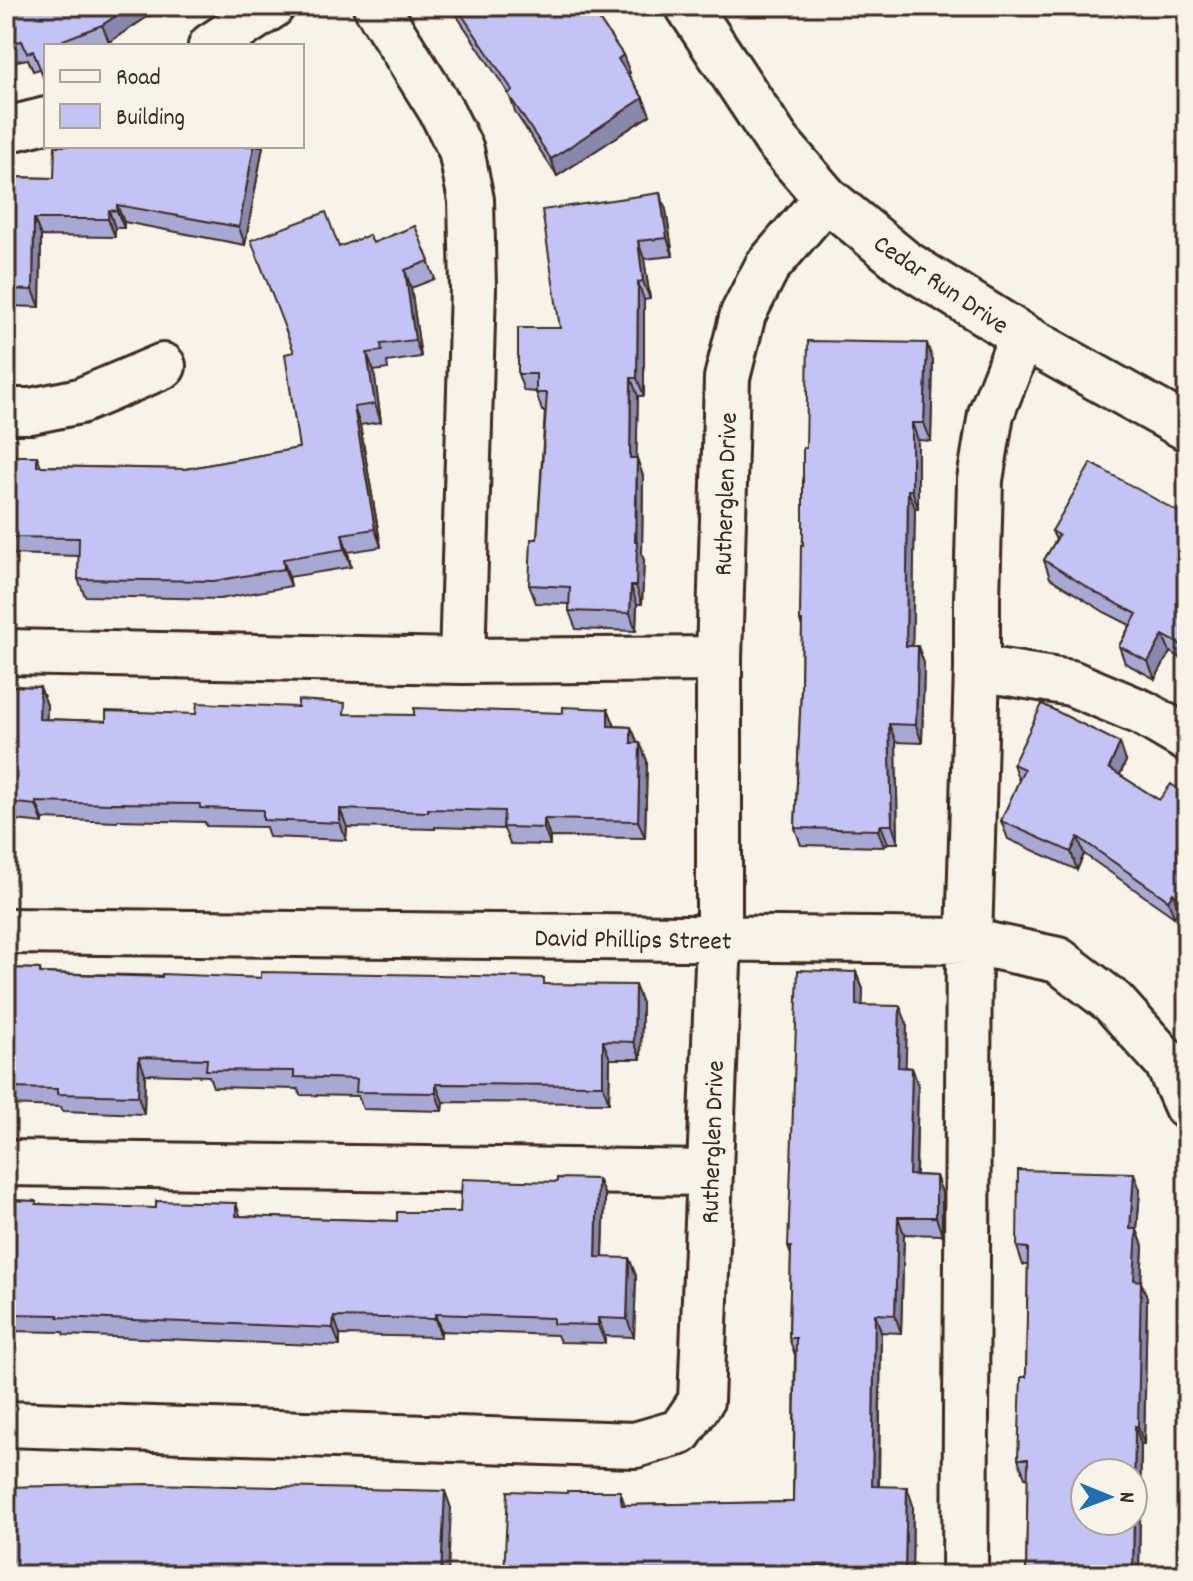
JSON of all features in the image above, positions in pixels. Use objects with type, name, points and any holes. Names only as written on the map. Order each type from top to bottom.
[{"type":"street","points":[[214,44],[272,6]]},
{"type":"street","points":[[376,6],[441,110],[461,150],[471,200],[473,288],[462,661]]},
{"type":"street","name":"Cedar Run Drive","points":[[688,6],[777,141],[826,198],[905,263],[1022,336],[1187,428]]},
{"type":"street","points":[[6,130],[44,120]]},
{"type":"street","name":"Rutherglen Drive","points":[[6,1424],[635,1445],[680,1432],[701,1401],[719,939],[719,659],[727,378],[743,314],[767,267],[826,198]]},
{"type":"street","points":[[965,1575],[969,941],[980,480],[991,414],[1022,336]]},
{"type":"street","points":[[6,411],[31,411],[80,401],[163,366]]},
{"type":"street","points":[[6,652],[462,661],[719,659]]},
{"type":"street","points":[[977,668],[1071,683],[1143,713],[1187,739]]},
{"type":"street","name":"David Phillips Street","points":[[6,931],[969,941],[1058,960],[1069,968],[1113,1002],[1167,1062],[1187,1107]]},
{"type":"street","points":[[6,1163],[710,1173]]},
{"type":"building","points":[[6,6],[131,6],[102,25],[63,40],[64,44],[44,44],[44,78],[33,51],[27,53],[22,41],[6,44]]},
{"type":"building","points":[[456,6],[590,6],[623,55],[618,59],[643,98],[551,159],[508,94],[513,91]]},
{"type":"building","points":[[55,148],[254,148],[239,227],[117,205],[117,211],[109,210],[108,219],[34,219],[33,290],[6,289],[6,177],[54,178]]},
{"type":"building","points":[[660,193],[667,238],[638,241],[643,281],[638,282],[637,378],[631,378],[630,458],[637,458],[636,586],[631,586],[630,613],[569,611],[570,587],[529,585],[531,539],[537,539],[547,393],[536,393],[536,374],[518,374],[518,328],[560,328],[542,210]]},
{"type":"building","points":[[326,212],[339,247],[369,235],[373,243],[415,226],[429,261],[405,270],[415,340],[381,344],[382,351],[367,353],[375,404],[354,407],[375,529],[342,534],[345,549],[283,559],[284,569],[214,581],[78,579],[79,538],[6,537],[6,456],[37,456],[37,466],[185,469],[299,448],[285,354],[294,352],[251,240]]},
{"type":"building","points":[[808,341],[927,343],[924,423],[912,423],[912,490],[908,490],[906,646],[918,646],[916,725],[889,724],[892,825],[881,825],[878,830],[795,828]]},
{"type":"building","points":[[1091,463],[1187,517],[1187,648],[1163,635],[1148,662],[1119,646],[1137,614],[1044,560],[1059,535],[1052,531]]},
{"type":"building","points":[[6,686],[40,687],[39,719],[106,721],[106,711],[196,714],[197,703],[298,707],[298,700],[345,703],[344,714],[414,715],[414,708],[563,713],[563,707],[608,709],[608,726],[631,727],[631,743],[640,743],[638,821],[544,819],[544,828],[503,827],[504,811],[340,809],[340,823],[263,820],[263,810],[200,808],[200,804],[36,802],[36,805],[6,802]]},
{"type":"building","points":[[1042,704],[1120,743],[1109,768],[1159,800],[1171,784],[1187,795],[1187,908],[1173,893],[1168,900],[1078,837],[1071,852],[1001,821],[1024,769],[1013,764]]},
{"type":"building","points":[[6,968],[40,969],[40,973],[162,977],[162,974],[261,978],[261,972],[439,975],[544,978],[544,984],[635,985],[634,1042],[603,1041],[603,1085],[436,1084],[436,1093],[356,1092],[357,1079],[294,1077],[294,1071],[206,1070],[207,1059],[139,1057],[138,1096],[57,1094],[57,1089],[6,1088]]},
{"type":"building","points":[[798,970],[856,972],[856,1005],[900,1006],[898,1067],[912,1068],[909,1175],[936,1176],[936,1217],[898,1217],[895,1315],[875,1314],[872,1486],[907,1487],[905,1568],[745,1565],[745,1575],[703,1575],[703,1570],[548,1570],[547,1575],[504,1575],[508,1491],[620,1491],[622,1505],[793,1502],[796,1338],[789,1338],[791,1247],[788,1247]]},
{"type":"building","points":[[1018,1170],[1134,1173],[1130,1229],[1137,1229],[1134,1280],[1141,1281],[1135,1457],[1069,1457],[1069,1537],[1134,1537],[1133,1575],[1026,1575],[1028,1459],[1018,1459],[1021,1377],[1026,1377],[1028,1248],[1017,1247]]},
{"type":"building","points":[[557,1178],[598,1179],[596,1257],[629,1258],[627,1319],[598,1318],[598,1325],[553,1324],[553,1318],[435,1314],[435,1319],[334,1317],[333,1328],[6,1314],[6,1200],[156,1208],[156,1201],[236,1203],[236,1216],[397,1221],[397,1212],[460,1212],[462,1179],[557,1182]]},
{"type":"building","points":[[148,1484],[445,1491],[441,1575],[6,1575],[6,1487]]}]
